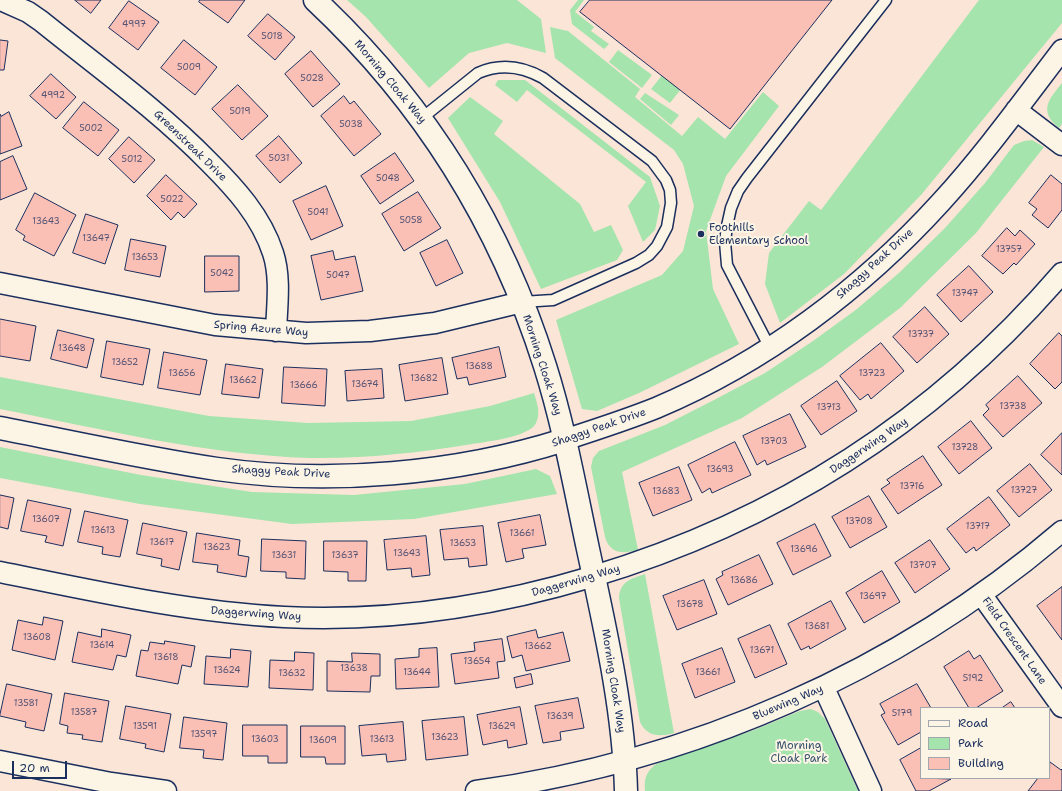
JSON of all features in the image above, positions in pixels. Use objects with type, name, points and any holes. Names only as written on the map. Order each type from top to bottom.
[{"type":"street","name":"Greenstreak Drive","points":[[1,0],[28,12],[41,21],[153,110],[186,138],[240,195],[255,215],[266,235],[273,254],[277,285],[276,331]]},
{"type":"street","name":"Morning Cloak Way","points":[[315,0],[345,28],[385,71],[422,118],[474,198],[496,241],[522,302],[545,366],[564,440],[594,576],[612,667],[625,760],[626,791]]},
{"type":"street","name":"Shaggy Peak Drive","points":[[0,428],[218,469],[292,475],[371,475],[454,467],[538,448],[656,408],[714,380],[770,348],[820,313],[864,278],[941,202],[1016,110],[1062,50]]},
{"type":"street","points":[[1016,110],[1062,145]]},
{"type":"street","name":"Daggerwing Way","points":[[0,572],[202,610],[285,617],[376,616],[457,608],[530,595],[661,555],[702,539],[748,518],[842,465],[923,408],[958,378],[1022,318],[1062,273]]},
{"type":"street","name":"Spring Azure Way","points":[[0,283],[215,325],[276,331],[338,333],[402,328],[465,317],[522,302]]},
{"type":"street","name":"Bluewing Way","points":[[476,791],[550,779],[670,748],[748,719],[824,688],[932,627],[982,594],[1062,531]]},
{"type":"street","name":"Field Crescent Lane","points":[[982,594],[1062,707]]},
{"type":"street","points":[[824,688],[871,791]]},
{"type":"street","points":[[0,761],[156,790]]},
{"type":"lane","points":[[770,348],[727,265],[725,242],[731,208],[738,191],[886,0]]},
{"type":"lane","points":[[422,118],[478,73],[488,69],[501,67],[525,69],[543,78],[652,161],[666,180],[670,190],[670,216],[663,236],[649,255],[636,263],[553,300],[522,302]]},
{"type":"green space","points":[[347,0],[517,0],[541,19],[546,53],[507,43],[469,53],[429,88],[366,17]]},
{"type":"green space","points":[[578,0],[584,0],[575,12],[594,27],[591,31],[609,44],[604,49],[572,24],[570,10]]},
{"type":"green space","points":[[979,0],[1062,0],[1062,23],[921,195],[844,274],[780,323],[765,284],[769,253],[809,201],[821,210]]},
{"type":"green space","points":[[550,27],[568,31],[640,89],[635,97],[682,136],[698,117],[725,139],[763,92],[779,106],[726,176],[706,231],[713,289],[739,344],[639,393],[597,411],[582,409],[556,320],[662,275],[683,251],[694,206],[683,164],[674,150],[555,58]]},
{"type":"green space","points":[[618,50],[652,75],[642,88],[609,62]]},
{"type":"green space","points":[[663,74],[681,89],[670,103],[651,89]]},
{"type":"green space","points":[[498,80],[525,80],[650,177],[660,206],[655,230],[643,242],[628,206],[646,182],[527,90],[517,102],[495,85]]},
{"type":"green space","points":[[1062,83],[1062,124],[1059,128],[1053,122],[1047,111],[1053,94]]},
{"type":"green space","points":[[645,93],[679,115],[671,125],[640,99]]},
{"type":"green space","points":[[470,97],[503,121],[494,134],[580,204],[594,232],[611,225],[623,250],[617,260],[541,289],[500,202],[448,118]]},
{"type":"green space","points":[[1032,140],[1044,147],[976,233],[900,308],[822,367],[742,418],[622,472],[638,550],[622,552],[614,550],[610,547],[605,537],[591,467],[593,458],[599,451],[665,425],[714,400],[765,373],[813,341],[857,309],[900,272],[945,228],[985,183],[1014,145]]},
{"type":"green space","points":[[0,377],[209,416],[308,423],[411,421],[490,406],[534,393],[538,408],[538,416],[536,423],[532,428],[515,436],[493,441],[408,453],[369,456],[310,458],[271,456],[232,452],[154,440],[0,409]]},
{"type":"green space","points":[[0,447],[141,475],[252,492],[354,495],[465,484],[536,469],[550,476],[557,494],[414,519],[292,524],[140,504],[0,478]]},
{"type":"green space","points":[[645,574],[674,733],[664,735],[654,735],[646,731],[640,722],[619,598],[624,584],[631,579]]},
{"type":"green space","name":"Morning Cloak Park","points":[[811,709],[818,712],[825,719],[858,791],[645,791],[646,776],[656,764],[754,730],[800,711]]},
{"type":"building","points":[[75,0],[101,0],[91,13]]},
{"type":"building","points":[[200,0],[245,0],[228,23],[199,2]]},
{"type":"building","points":[[590,0],[832,0],[730,129],[580,12]]},
{"type":"building","points":[[129,1],[159,22],[138,50],[109,28]]},
{"type":"building","points":[[268,14],[295,37],[275,60],[248,36]]},
{"type":"building","points":[[0,40],[8,41],[4,70],[0,70]]},
{"type":"building","points":[[184,40],[217,67],[195,95],[161,68]]},
{"type":"building","points":[[311,51],[340,84],[313,107],[285,74]]},
{"type":"building","points":[[51,74],[76,97],[56,119],[30,96]]},
{"type":"building","points":[[238,85],[268,116],[242,140],[212,109]]},
{"type":"building","points":[[344,96],[350,104],[354,101],[381,134],[354,156],[321,116]]},
{"type":"building","points":[[84,102],[119,130],[98,156],[63,128]]},
{"type":"building","points":[[9,112],[22,146],[0,154],[0,114],[1,116]]},
{"type":"building","points":[[279,136],[302,163],[280,183],[256,156]]},
{"type":"building","points":[[129,137],[155,160],[134,183],[109,159]]},
{"type":"building","points":[[395,153],[414,181],[380,204],[361,176]]},
{"type":"building","points":[[13,156],[27,189],[0,200],[0,162]]},
{"type":"building","points":[[166,175],[197,204],[184,218],[178,212],[171,220],[147,196]]},
{"type":"building","points":[[1051,175],[1062,184],[1062,210],[1048,228],[1032,215],[1037,209],[1029,203]]},
{"type":"building","points":[[326,186],[343,226],[311,240],[293,201]]},
{"type":"building","points":[[418,192],[441,228],[404,251],[382,214]]},
{"type":"building","points":[[35,193],[76,215],[54,256],[23,240],[25,236],[16,230]]},
{"type":"building","points":[[86,214],[118,225],[105,264],[73,253]]},
{"type":"building","points":[[1007,228],[1015,236],[1020,230],[1035,244],[1016,265],[1014,263],[1003,274],[982,256]]},
{"type":"building","points":[[131,239],[166,246],[160,277],[125,270]]},
{"type":"building","points":[[447,240],[463,273],[436,286],[420,253]]},
{"type":"building","points":[[333,251],[335,260],[355,256],[363,291],[321,300],[311,256]]},
{"type":"building","points":[[205,256],[239,256],[239,291],[205,292]]},
{"type":"building","points":[[969,266],[993,292],[961,322],[937,295]]},
{"type":"building","points":[[925,307],[949,334],[917,363],[893,337]]},
{"type":"building","points":[[0,319],[36,326],[30,361],[0,356]]},
{"type":"building","points":[[58,330],[94,339],[87,368],[51,359]]},
{"type":"building","points":[[1059,333],[1062,336],[1062,382],[1055,389],[1030,364]]},
{"type":"building","points":[[107,341],[150,349],[143,385],[101,377]]},
{"type":"building","points":[[881,343],[904,371],[871,399],[868,394],[860,400],[840,376]]},
{"type":"building","points":[[499,347],[506,377],[469,385],[467,377],[457,379],[452,358]]},
{"type":"building","points":[[164,352],[207,360],[200,395],[158,388]]},
{"type":"building","points":[[442,358],[448,394],[405,401],[399,365]]},
{"type":"building","points":[[226,364],[263,369],[259,398],[222,394]]},
{"type":"building","points":[[284,367],[327,369],[325,406],[282,403]]},
{"type":"building","points":[[382,369],[384,398],[347,401],[345,371]]},
{"type":"building","points":[[1018,376],[1042,403],[1003,437],[983,415],[989,409],[986,405]]},
{"type":"building","points":[[837,381],[857,411],[821,435],[801,406]]},
{"type":"building","points":[[790,414],[806,447],[767,465],[765,460],[757,465],[743,436]]},
{"type":"building","points":[[971,421],[992,448],[959,474],[938,447]]},
{"type":"building","points":[[1062,433],[1062,475],[1041,455]]},
{"type":"building","points":[[735,442],[751,475],[712,493],[710,488],[702,493],[688,465]]},
{"type":"building","points":[[923,456],[942,485],[898,514],[881,489],[890,483],[887,480]]},
{"type":"building","points":[[1030,464],[1052,490],[1019,517],[997,491]]},
{"type":"building","points":[[679,467],[692,500],[653,516],[639,483]]},
{"type":"building","points":[[0,495],[14,498],[8,529],[0,527]]},
{"type":"building","points":[[869,496],[887,527],[850,548],[832,517]]},
{"type":"building","points":[[989,497],[1010,525],[976,551],[974,547],[966,553],[947,529]]},
{"type":"building","points":[[28,500],[71,509],[63,546],[45,542],[47,536],[21,531]]},
{"type":"building","points":[[85,511],[128,520],[120,557],[102,554],[103,547],[78,542]]},
{"type":"building","points":[[540,515],[546,545],[522,549],[524,558],[506,562],[498,523]]},
{"type":"building","points":[[143,523],[187,532],[179,570],[161,566],[162,559],[137,554]]},
{"type":"building","points":[[815,524],[831,556],[793,575],[777,543]]},
{"type":"building","points":[[483,526],[487,565],[469,567],[468,558],[444,560],[440,530]]},
{"type":"building","points":[[197,533],[240,540],[238,555],[249,557],[246,577],[217,572],[218,565],[193,562]]},
{"type":"building","points":[[426,536],[430,575],[412,577],[411,568],[387,570],[384,540]]},
{"type":"building","points":[[262,539],[306,541],[305,579],[286,578],[286,572],[261,571]]},
{"type":"building","points":[[930,540],[950,569],[915,593],[895,563]]},
{"type":"building","points":[[324,541],[367,541],[366,581],[348,581],[348,572],[324,571]]},
{"type":"building","points":[[759,555],[773,584],[728,605],[716,579],[723,575],[722,572]]},
{"type":"building","points":[[882,571],[900,602],[864,623],[846,593]]},
{"type":"building","points":[[704,580],[717,614],[677,630],[663,596]]},
{"type":"building","points":[[1062,587],[1062,640],[1037,606]]},
{"type":"building","points":[[831,601],[846,629],[810,649],[809,646],[801,650],[788,624]]},
{"type":"building","points":[[44,617],[63,621],[55,660],[12,650],[18,620],[42,625]]},
{"type":"building","points":[[770,625],[787,664],[755,678],[738,639]]},
{"type":"building","points":[[102,629],[131,635],[126,657],[117,655],[113,670],[72,662],[78,632],[101,637]]},
{"type":"building","points":[[536,630],[538,638],[563,632],[570,661],[526,671],[522,655],[512,658],[507,637]]},
{"type":"building","points":[[502,639],[505,661],[497,662],[499,678],[455,684],[451,654],[475,651],[474,643]]},
{"type":"building","points":[[165,641],[195,646],[191,667],[182,665],[178,684],[136,676],[141,650],[148,651],[150,642],[164,644]]},
{"type":"building","points":[[437,648],[439,687],[396,689],[395,659],[419,657],[419,649]]},
{"type":"building","points":[[722,648],[735,682],[695,698],[682,664]]},
{"type":"building","points":[[231,649],[251,651],[248,687],[204,684],[206,656],[230,658]]},
{"type":"building","points":[[969,651],[974,659],[980,655],[1003,691],[978,707],[968,707],[944,667]]},
{"type":"building","points":[[295,652],[314,653],[313,690],[269,688],[270,660],[294,661]]},
{"type":"building","points":[[352,653],[380,654],[380,676],[371,676],[370,692],[327,691],[327,661],[352,662]]},
{"type":"building","points":[[531,674],[533,684],[516,688],[514,678]]},
{"type":"building","points":[[7,684],[52,694],[44,731],[25,727],[26,722],[0,716]]},
{"type":"building","points":[[917,684],[930,707],[920,707],[920,733],[898,745],[881,715],[885,713],[880,704]]},
{"type":"building","points":[[65,693],[109,701],[102,742],[82,739],[83,735],[67,733],[68,726],[60,724]]},
{"type":"building","points":[[578,698],[584,728],[560,732],[561,740],[543,743],[535,706]]},
{"type":"building","points":[[1011,702],[1014,707],[1004,707]]},
{"type":"building","points":[[126,706],[171,714],[164,752],[145,748],[146,744],[120,739]]},
{"type":"building","points":[[520,707],[527,744],[508,748],[507,740],[483,745],[477,715]]},
{"type":"building","points":[[184,717],[227,723],[223,760],[203,758],[204,750],[180,748]]},
{"type":"building","points":[[464,717],[468,755],[426,760],[422,721]]},
{"type":"building","points":[[403,722],[406,760],[387,762],[386,754],[362,756],[359,726]]},
{"type":"building","points":[[243,725],[287,725],[287,763],[268,763],[268,756],[243,756]]},
{"type":"building","points":[[301,726],[345,726],[345,764],[326,764],[325,757],[301,757]]},
{"type":"building","points":[[920,749],[920,779],[951,779],[929,791],[916,791],[900,760]]},
{"type":"building","points":[[1050,762],[1061,770],[1062,769],[1062,791],[1028,791],[1037,779],[1050,779]]},
{"type":"place","name":"Foothills Elementary School","points":[[701,234]]}]
